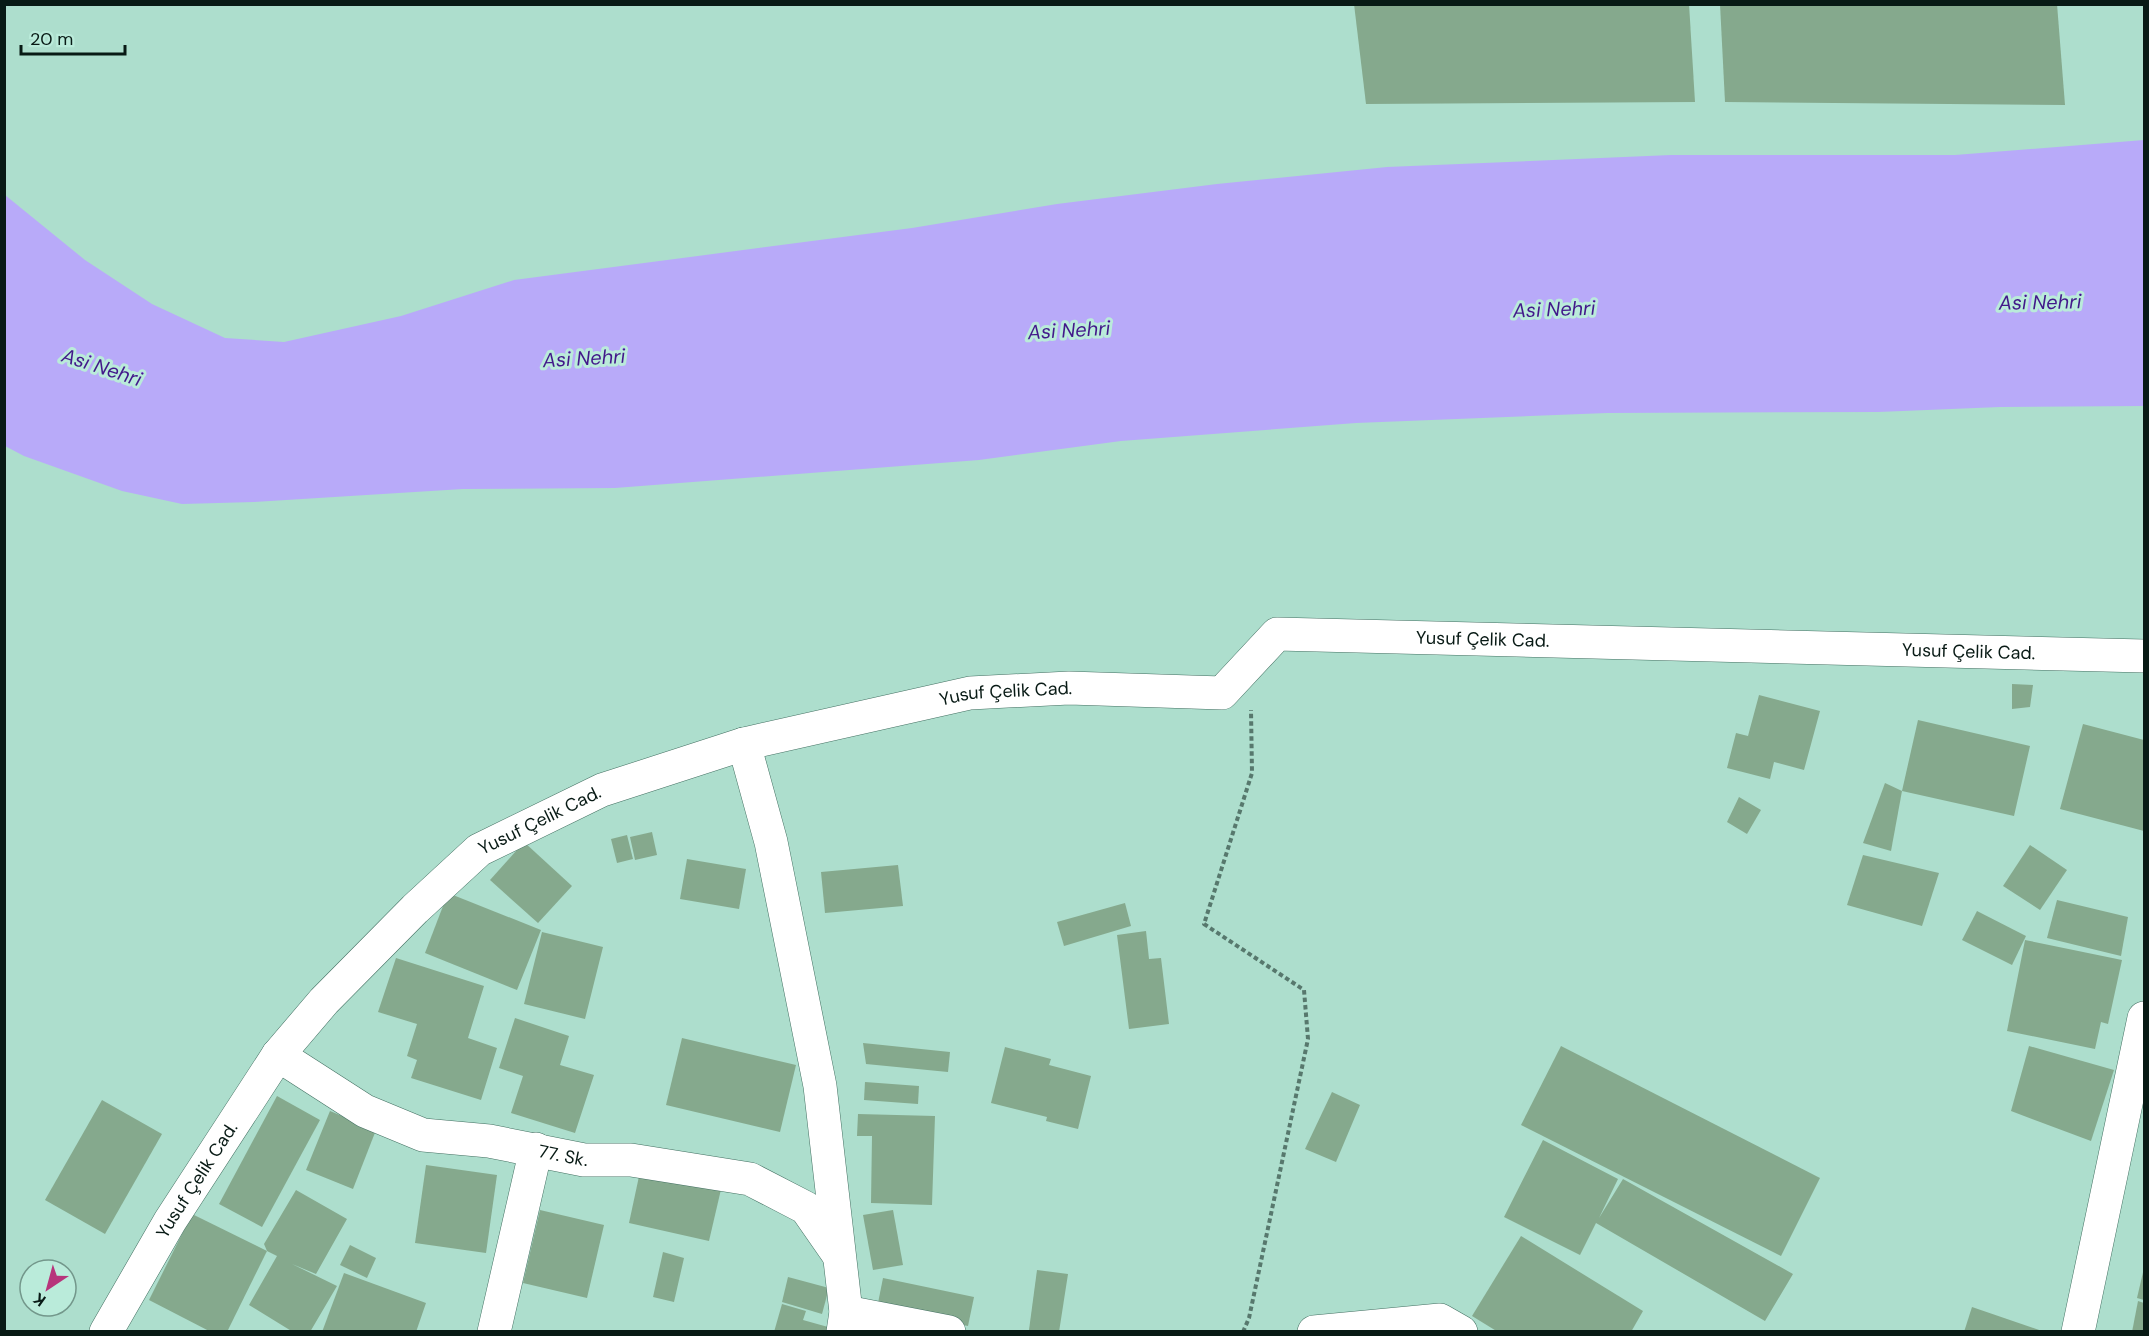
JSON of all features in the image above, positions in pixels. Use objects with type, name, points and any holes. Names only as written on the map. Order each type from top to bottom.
[{"type":"street","name":"Yusuf Çelik Cad.","points":[[106,1332],[170,1221],[278,1055],[324,1001],[415,909],[479,850],[602,790],[744,744],[970,693],[1069,688],[1222,693],[1277,634],[2145,656]]},
{"type":"street","points":[[744,744],[771,842],[820,1086],[844,1322],[949,1332]]},
{"type":"street","points":[[2078,1332],[2145,1018]]},
{"type":"street","name":"77. Sk.","points":[[278,1055],[365,1111],[423,1135],[489,1141],[584,1160],[631,1160],[750,1179],[807,1208],[838,1254]]},
{"type":"street","points":[[494,1332],[536,1149]]},
{"type":"street","points":[[1314,1332],[1440,1320],[1461,1332]]},
{"type":"path","points":[[1234,681],[1253,713],[1251,773],[1204,924],[1304,990],[1308,1039],[1249,1318],[1243,1332]]},
{"type":"water","name":"Asi Nehri","points":[[2144,140],[2144,406],[2000,407],[1878,412],[1607,413],[1356,423],[1121,441],[979,460],[615,488],[463,489],[254,502],[182,504],[122,491],[24,456],[5,446],[5,195],[85,260],[152,304],[225,338],[284,342],[401,316],[514,280],[912,228],[1057,204],[1217,184],[1387,167],[1671,155],[1955,155]]},
{"type":"building","points":[[1354,4],[1689,4],[1695,102],[1366,104]]},
{"type":"building","points":[[1720,4],[2057,4],[2065,105],[1725,102]]},
{"type":"building","points":[[2012,684],[2033,685],[2030,707],[2012,709]]},
{"type":"building","points":[[1759,695],[1820,711],[1804,770],[1774,762],[1770,779],[1727,768],[1736,733],[1748,736]]},
{"type":"building","points":[[1918,720],[2030,746],[2014,816],[1902,791]]},
{"type":"building","points":[[2083,724],[2144,740],[2144,831],[2060,809]]},
{"type":"building","points":[[1885,783],[1902,791],[1891,851],[1863,843]]},
{"type":"building","points":[[1739,797],[1761,810],[1747,834],[1727,822]]},
{"type":"building","points":[[652,832],[657,855],[635,860],[630,837]]},
{"type":"building","points":[[627,835],[633,859],[617,863],[611,839]]},
{"type":"building","points":[[524,842],[572,886],[538,923],[490,880]]},
{"type":"building","points":[[2030,845],[2067,870],[2040,910],[2003,886]]},
{"type":"building","points":[[1863,855],[1939,873],[1922,926],[1847,905]]},
{"type":"building","points":[[687,859],[746,869],[739,909],[680,899]]},
{"type":"building","points":[[898,865],[903,906],[825,913],[821,872]]},
{"type":"building","points":[[448,893],[541,930],[517,990],[425,953]]},
{"type":"building","points":[[2057,900],[2128,917],[2121,956],[2047,938]]},
{"type":"building","points":[[1125,903],[1131,926],[1064,946],[1057,922]]},
{"type":"building","points":[[1977,911],[2026,936],[2012,965],[1962,940]]},
{"type":"building","points":[[1146,931],[1149,959],[1161,958],[1169,1024],[1129,1029],[1117,935]]},
{"type":"building","points":[[542,932],[603,947],[585,1019],[524,1004]]},
{"type":"building","points":[[2025,940],[2122,960],[2108,1024],[2101,1022],[2095,1049],[2007,1031]]},
{"type":"building","points":[[396,958],[484,986],[468,1038],[497,1048],[481,1100],[411,1078],[417,1060],[407,1056],[417,1024],[378,1012]]},
{"type":"building","points":[[515,1018],[569,1036],[560,1065],[594,1075],[575,1133],[511,1113],[523,1076],[499,1068]]},
{"type":"building","points":[[682,1038],[796,1065],[780,1132],[666,1105]]},
{"type":"building","points":[[863,1043],[950,1052],[948,1072],[866,1064]]},
{"type":"building","points":[[1561,1046],[1820,1178],[1781,1256],[1521,1125]]},
{"type":"building","points":[[2029,1046],[2114,1070],[2091,1141],[2011,1111]]},
{"type":"building","points":[[1005,1047],[1051,1059],[1049,1065],[1091,1076],[1078,1129],[1046,1121],[1047,1117],[991,1103]]},
{"type":"building","points":[[865,1082],[919,1086],[918,1104],[864,1100]]},
{"type":"building","points":[[1332,1092],[1360,1105],[1336,1162],[1305,1149]]},
{"type":"building","points":[[277,1096],[320,1120],[262,1227],[219,1204]]},
{"type":"building","points":[[102,1100],[162,1134],[105,1234],[45,1200]]},
{"type":"building","points":[[330,1111],[376,1130],[353,1189],[306,1170]]},
{"type":"building","points":[[858,1114],[935,1116],[932,1205],[871,1203],[872,1136],[857,1136]]},
{"type":"building","points":[[1543,1140],[1618,1179],[1599,1218],[1623,1179],[1793,1274],[1765,1321],[1596,1223],[1580,1255],[1504,1217]]},
{"type":"building","points":[[426,1165],[497,1175],[486,1253],[415,1243]]},
{"type":"building","points":[[641,1167],[722,1185],[709,1241],[629,1223]]},
{"type":"building","points":[[296,1190],[347,1219],[316,1274],[292,1264],[337,1286],[310,1332],[293,1332],[249,1305],[277,1256],[267,1251],[264,1244]]},
{"type":"building","points":[[540,1210],[604,1225],[587,1298],[523,1283]]},
{"type":"building","points":[[893,1210],[903,1265],[873,1270],[863,1215]]},
{"type":"building","points":[[192,1214],[267,1251],[227,1332],[211,1332],[149,1300]]},
{"type":"building","points":[[1521,1236],[1643,1311],[1631,1332],[1498,1332],[1472,1316]]},
{"type":"building","points":[[350,1245],[376,1258],[367,1278],[340,1265]]},
{"type":"building","points":[[663,1252],[684,1258],[674,1302],[653,1297]]},
{"type":"building","points":[[2144,1268],[2144,1300],[2137,1298]]},
{"type":"building","points":[[1037,1270],[1068,1274],[1059,1332],[1029,1330]]},
{"type":"building","points":[[344,1273],[426,1303],[416,1332],[322,1332]]},
{"type":"building","points":[[788,1277],[829,1288],[822,1314],[782,1302]]},
{"type":"building","points":[[883,1278],[974,1297],[968,1326],[877,1308]]},
{"type":"building","points":[[2138,1301],[2144,1303],[2144,1332],[2132,1332]]},
{"type":"building","points":[[782,1304],[806,1311],[803,1320],[828,1327],[826,1332],[774,1332]]},
{"type":"building","points":[[1972,1307],[2042,1331],[2042,1332],[1964,1332]]}]
